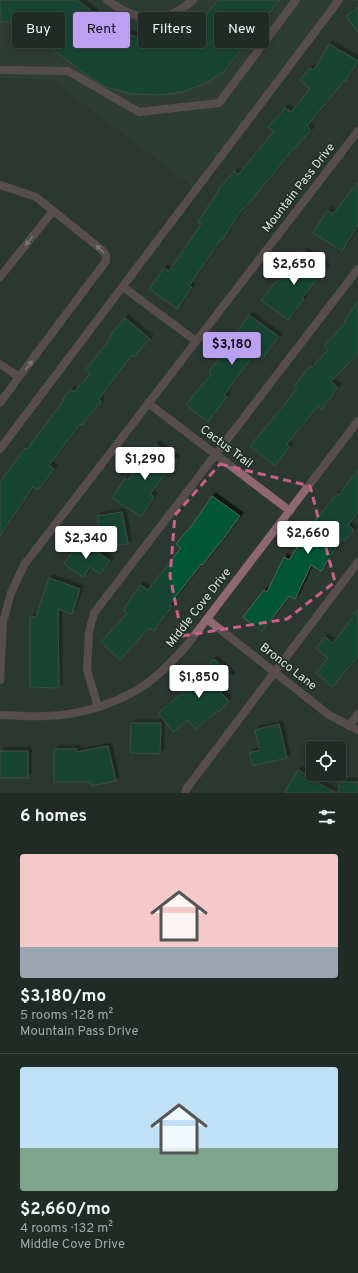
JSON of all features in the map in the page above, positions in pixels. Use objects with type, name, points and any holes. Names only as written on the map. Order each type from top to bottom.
[{"type":"street","points":[[107,0],[119,9],[135,16],[152,18],[169,16],[184,8],[193,0]]},
{"type":"street","points":[[0,70],[68,71],[139,112],[218,103],[296,0]]},
{"type":"street","points":[[0,449],[339,0]]},
{"type":"street","name":"Mountain Pass Drive","points":[[0,680],[3,622],[11,593],[24,565],[358,131]]},
{"type":"street","points":[[0,185],[36,197],[102,250],[106,255],[106,261],[0,403]]},
{"type":"street","points":[[0,277],[53,211]]},
{"type":"street","points":[[98,707],[87,670],[89,632],[94,613],[358,269]]},
{"type":"street","points":[[123,287],[196,341]]},
{"type":"street","points":[[0,364],[19,377]]},
{"type":"street","name":"Cactus Trail","points":[[148,403],[290,511]]},
{"type":"street","name":"Middle Cove Drive","points":[[0,714],[46,716],[78,713],[106,705],[140,688],[170,664],[290,511],[358,421]]},
{"type":"street","points":[[185,793],[187,788],[358,562]]},
{"type":"street","name":"Bronco Lane","points":[[206,619],[329,715],[358,730]]},
{"type":"street","points":[[349,726],[358,714]]},
{"type":"highlighted area","points":[[220,464],[310,486],[335,582],[287,619],[182,636],[170,576],[175,515]]},
{"type":"shaded area","points":[[0,0],[334,0],[192,186],[52,80],[0,78]]},
{"type":"building","points":[[0,0],[77,0],[93,12],[73,12],[73,48],[130,48],[130,35],[138,38],[138,48],[206,48],[206,15],[218,0],[280,0],[269,14],[269,12],[214,12],[214,48],[243,48],[225,71],[204,84],[183,92],[162,95],[131,94],[106,87],[85,74],[52,48],[65,48],[65,12],[12,12],[12,22],[0,22]]},
{"type":"building","points":[[358,7],[358,32],[346,16]]},
{"type":"building","points":[[329,44],[358,61],[345,82],[344,81],[307,126],[311,130],[295,149],[294,148],[253,199],[240,212],[223,239],[222,238],[189,286],[192,287],[177,309],[149,289],[164,268],[169,271],[201,224],[198,222],[219,190],[218,189],[235,171],[238,175],[274,131],[268,127],[285,108],[291,112],[310,89],[300,80],[310,68],[314,70]]},
{"type":"building","points":[[358,182],[358,225],[342,251],[313,233],[327,210],[333,214]]},
{"type":"building","points":[[304,251],[326,268],[302,298],[304,299],[288,320],[261,300],[278,279],[280,281]]},
{"type":"building","points":[[358,301],[358,353],[331,382],[338,388],[322,409],[318,406],[287,444],[290,447],[275,466],[250,446],[297,389],[294,386],[310,366],[312,367],[328,350],[324,346],[346,322],[344,321]]},
{"type":"building","points":[[249,315],[279,337],[262,359],[255,354],[224,395],[227,397],[208,422],[186,405],[211,374],[209,372],[234,339],[232,338]]},
{"type":"building","points":[[125,318],[150,339],[134,357],[132,355],[99,399],[101,402],[82,425],[80,424],[49,465],[54,469],[38,490],[33,487],[0,536],[0,482],[25,448],[27,449],[71,389],[74,392],[90,374],[85,370]]},
{"type":"building","points":[[156,444],[177,460],[150,494],[154,497],[141,517],[112,498],[125,478],[128,480]]},
{"type":"building","points":[[358,469],[358,512],[348,525],[354,530],[344,541],[342,539],[321,571],[311,565],[295,599],[289,596],[262,632],[243,617],[264,590],[267,592],[284,557],[289,560],[313,523],[337,494],[339,495]]},
{"type":"building","points":[[212,496],[240,516],[169,605],[172,606],[154,631],[149,628],[120,660],[101,642],[127,613],[123,610],[140,585],[148,590],[181,548],[176,544],[193,524]]},
{"type":"building","points":[[122,512],[128,544],[102,548],[97,516]]},
{"type":"building","points":[[81,540],[110,561],[100,574],[90,567],[83,577],[64,564]]},
{"type":"building","points":[[49,578],[80,589],[72,614],[58,609],[59,688],[30,687],[30,617],[36,617]]},
{"type":"building","points":[[358,610],[358,656],[333,687],[316,673],[328,658],[316,648],[325,637],[333,643]]},
{"type":"building","points":[[214,659],[232,676],[223,684],[226,687],[221,693],[229,701],[219,712],[218,711],[195,729],[188,720],[173,732],[158,713],[191,686],[190,684]]},
{"type":"building","points":[[131,723],[161,723],[160,754],[130,753]]},
{"type":"building","points":[[279,724],[287,758],[253,766],[249,753],[260,750],[255,730]]},
{"type":"building","points":[[108,746],[116,781],[92,786],[91,782],[54,782],[54,749],[77,749],[77,752]]},
{"type":"building","points":[[0,751],[28,751],[28,778],[0,778]]},
{"type":"building","points":[[298,770],[306,775],[306,781],[316,781],[335,793],[284,793]]},
{"type":"building","points":[[339,782],[358,782],[358,793],[339,793]]}]
